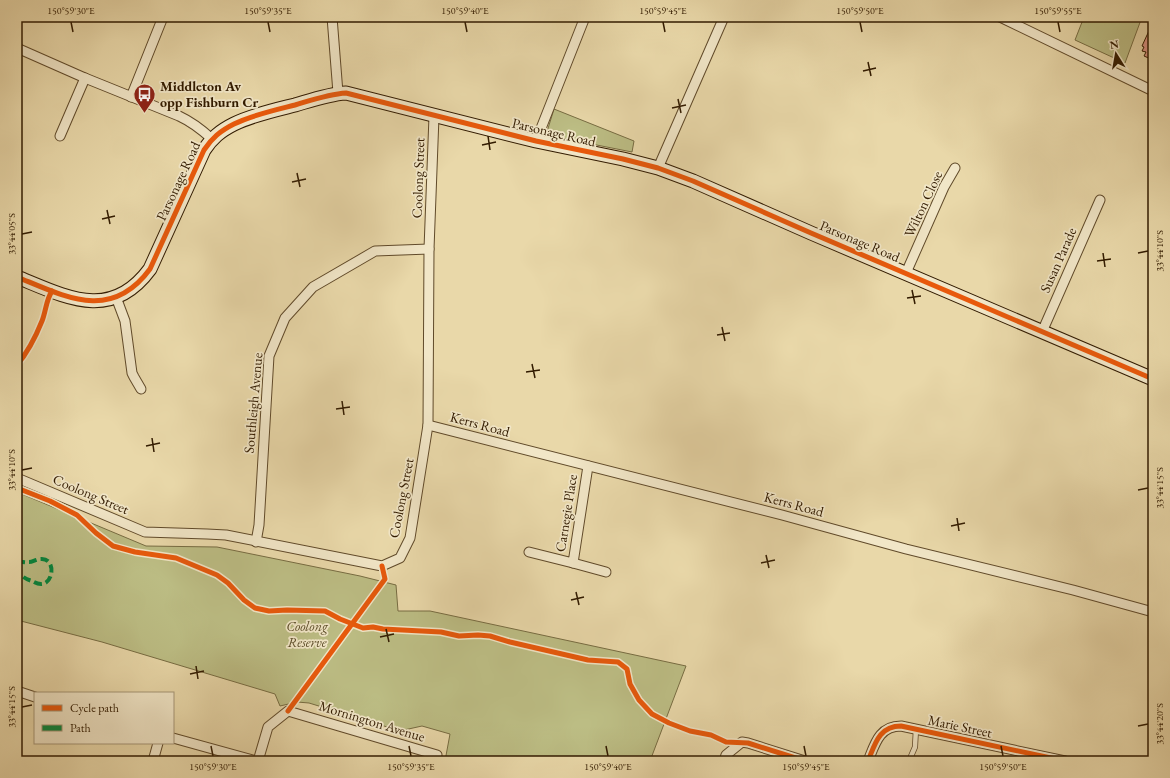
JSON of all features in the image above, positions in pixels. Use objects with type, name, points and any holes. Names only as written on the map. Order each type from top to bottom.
[{"type":"street","points":[[131,97],[163,17]]},
{"type":"street","points":[[332,17],[338,93]]},
{"type":"street","points":[[536,141],[585,17]]},
{"type":"street","points":[[658,168],[724,17]]},
{"type":"street","points":[[1000,17],[1153,91]]},
{"type":"street","points":[[17,48],[192,122],[212,139]]},
{"type":"street","points":[[60,136],[85,78]]},
{"type":"street","name":"Parsonage Road","points":[[17,277],[68,297],[82,300],[98,300],[116,297],[125,293],[135,286],[150,269],[204,150],[212,139],[225,129],[242,121],[264,114],[338,93],[354,94],[434,116],[536,141],[623,159],[658,168],[693,181],[1153,379]]},
{"type":"street","name":"Coolong Street","points":[[17,478],[145,532],[214,534],[382,566],[400,558],[410,538],[428,425],[430,249],[434,116]]},
{"type":"street","name":"Wilton Close","points":[[906,273],[944,186],[955,168]]},
{"type":"street","name":"Susan Parade","points":[[1042,332],[1100,200]]},
{"type":"street","name":"Southleigh Avenue","points":[[256,542],[259,525],[269,356],[285,318],[313,286],[375,251],[430,249]]},
{"type":"street","points":[[116,297],[125,321],[132,373],[141,389]]},
{"type":"street","name":"Kerrs Road","points":[[428,425],[782,515],[906,549],[1073,590],[1153,612]]},
{"type":"street","name":"Carnegie Place","points":[[573,563],[588,466]]},
{"type":"street","name":"Carnegie Place","points":[[529,552],[606,572]]},
{"type":"street","points":[[17,691],[34,697]]},
{"type":"street","name":"Mornington Avenue","points":[[257,761],[268,727],[288,711],[437,755]]},
{"type":"street","name":"Marie Street","points":[[868,761],[877,739],[887,729],[898,726],[916,728],[1065,761]]},
{"type":"street","points":[[174,738],[257,761]]},
{"type":"street","points":[[724,761],[726,755],[742,742],[805,761]]},
{"type":"street","points":[[153,761],[158,744]]},
{"type":"lane","points":[[909,761],[915,747],[916,728]]},
{"type":"green space","points":[[1084,17],[1142,17],[1125,63],[1075,40]]},
{"type":"green space","points":[[554,109],[634,141],[632,152],[546,135]]},
{"type":"green space","name":"Coolong Reserve","points":[[17,492],[146,546],[217,547],[360,576],[396,585],[398,611],[430,611],[686,666],[650,761],[445,761],[450,734],[422,726],[397,730],[309,703],[297,702],[280,706],[275,694],[102,642],[17,620]]},
{"type":"building","points":[[1153,22],[1153,60],[1144,56],[1146,52],[1142,51],[1144,47],[1142,46]]},
{"type":"marked path","points":[[17,562],[30,562],[39,559],[46,560],[49,562],[52,571],[49,580],[41,584],[25,578],[17,570]]},
{"type":"cycle path","points":[[17,277],[53,292],[87,300],[104,300],[120,295],[135,285],[150,269],[204,150],[217,135],[234,124],[256,115],[320,98],[346,93],[536,141],[623,159],[658,168],[693,181],[1153,379]]},
{"type":"cycle path","points":[[17,365],[37,332],[48,298],[52,291]]},
{"type":"cycle path","points":[[17,488],[50,501],[77,515],[96,533],[113,546],[135,552],[176,558],[217,575],[255,608],[269,611],[325,611],[363,628],[373,627],[383,629],[441,632],[459,636],[490,636],[588,660],[618,662],[627,669],[630,684],[639,700],[652,714],[669,723],[690,731],[711,735],[726,742],[748,743],[805,761]]},
{"type":"cycle path","points":[[288,711],[385,579],[382,566]]},
{"type":"cycle path","points":[[868,761],[879,737],[888,729],[901,726],[1065,761]]},
{"type":"place","name":"Middleton Av opp Fishburn Cr","points":[[144,114]]}]
